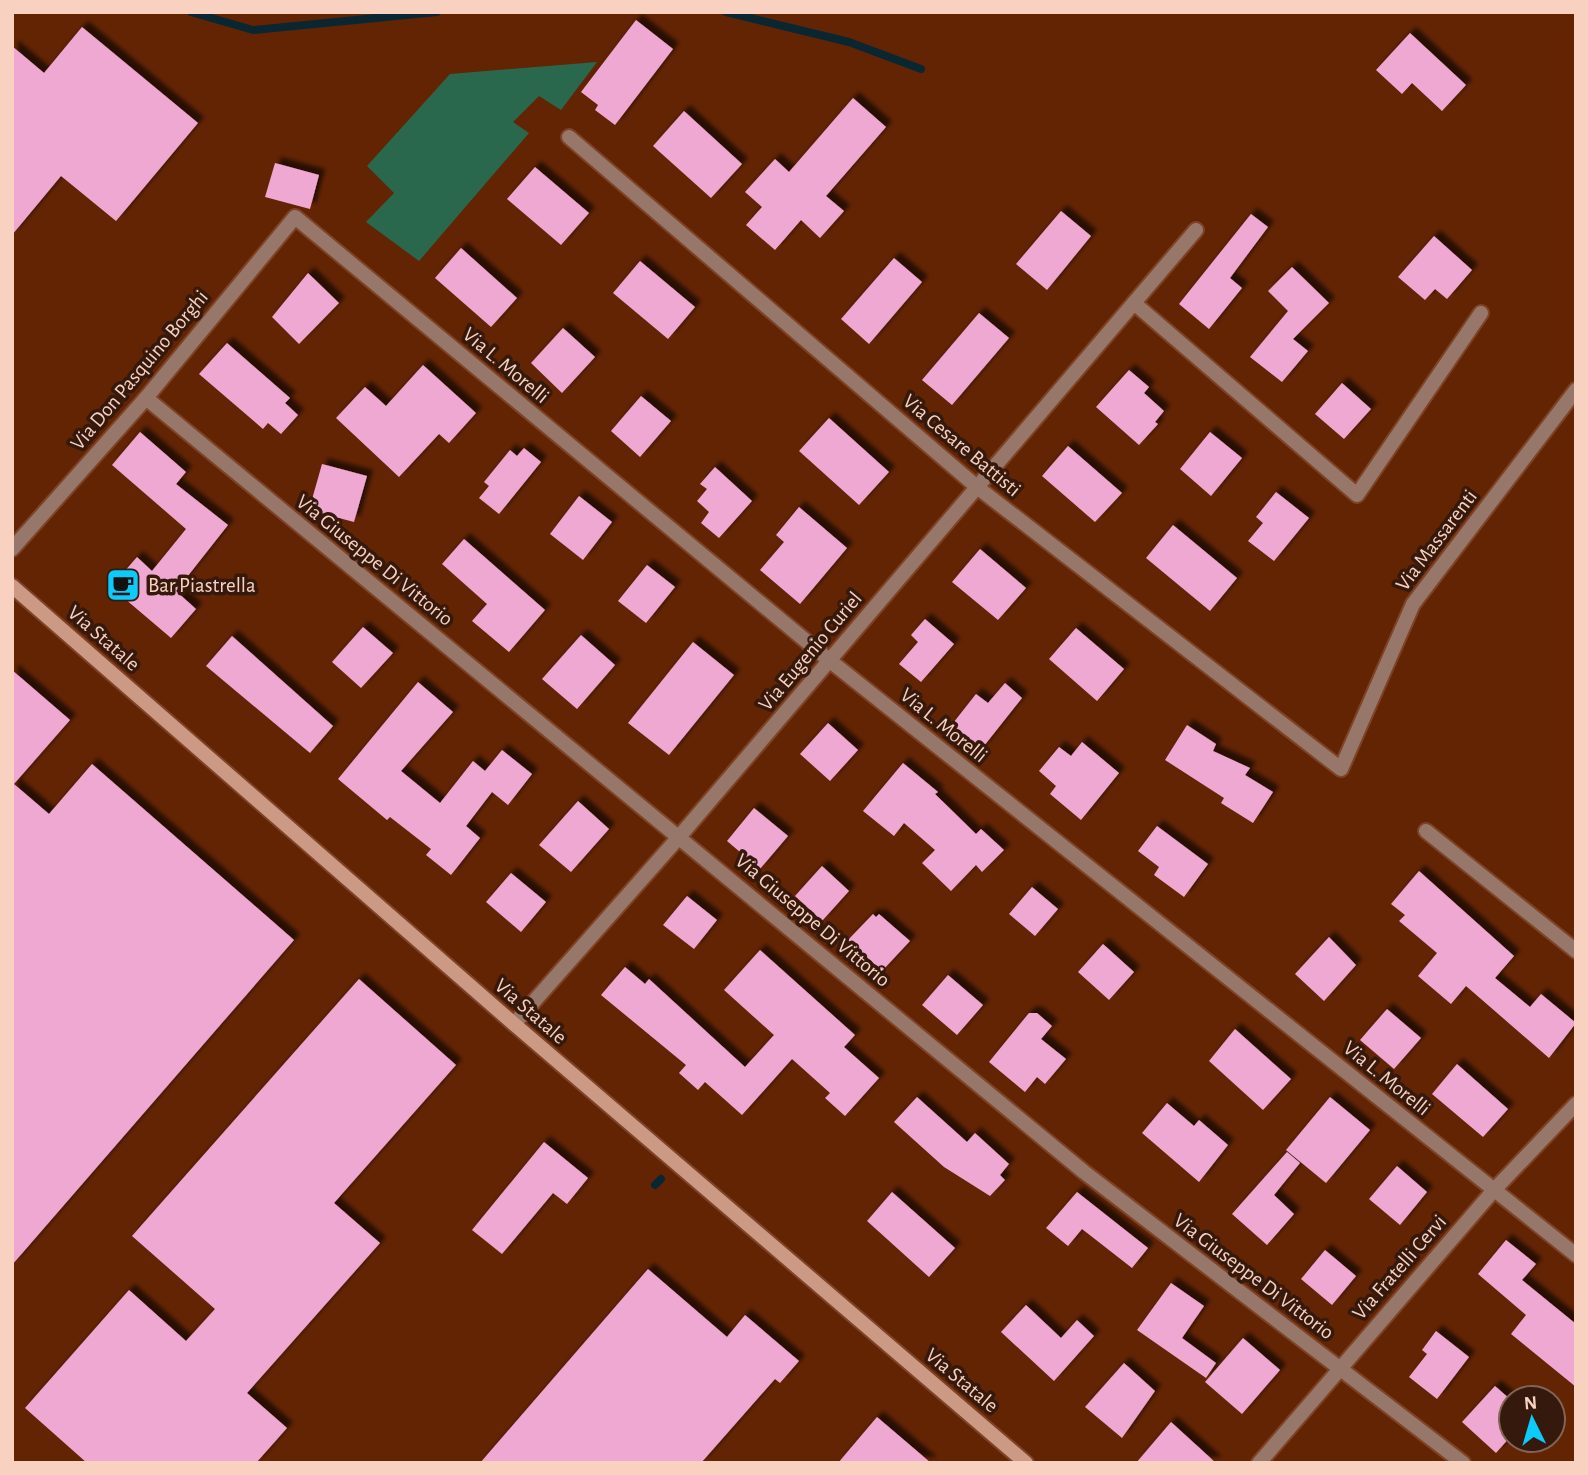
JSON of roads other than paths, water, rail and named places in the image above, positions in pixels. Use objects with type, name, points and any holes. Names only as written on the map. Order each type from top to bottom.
[{"type":"main road","name":"Via Statale","points":[[12,586],[514,1024],[1026,1463]]},
{"type":"street","name":"Via Cesare Battisti","points":[[569,137],[977,487],[1341,769]]},
{"type":"street","name":"Via Don Pasquino Borghi","points":[[12,549],[146,398],[295,217]]},
{"type":"street","name":"Via L. Morelli","points":[[295,217],[830,660],[1576,1255]]},
{"type":"street","name":"Via Eugenio Curiel","points":[[514,1024],[679,837],[1196,230]]},
{"type":"street","points":[[1135,303],[1357,495],[1481,313]]},
{"type":"street","name":"Via Massarenti","points":[[1341,769],[1413,604],[1576,390]]},
{"type":"street","name":"Via Giuseppe Di Vittorio","points":[[146,398],[1084,1172],[1463,1463]]},
{"type":"street","points":[[1426,831],[1576,951]]},
{"type":"street","name":"Via Fratelli Cervi","points":[[1259,1463],[1494,1190],[1576,1104]]},
{"type":"waterway","points":[[191,12],[253,30],[437,12]]},
{"type":"waterway","points":[[726,12],[849,42],[921,69]]},
{"type":"waterway","points":[[655,1185],[661,1179]]},
{"type":"place","name":"Bar Piastrella","points":[[123,585]]}]
